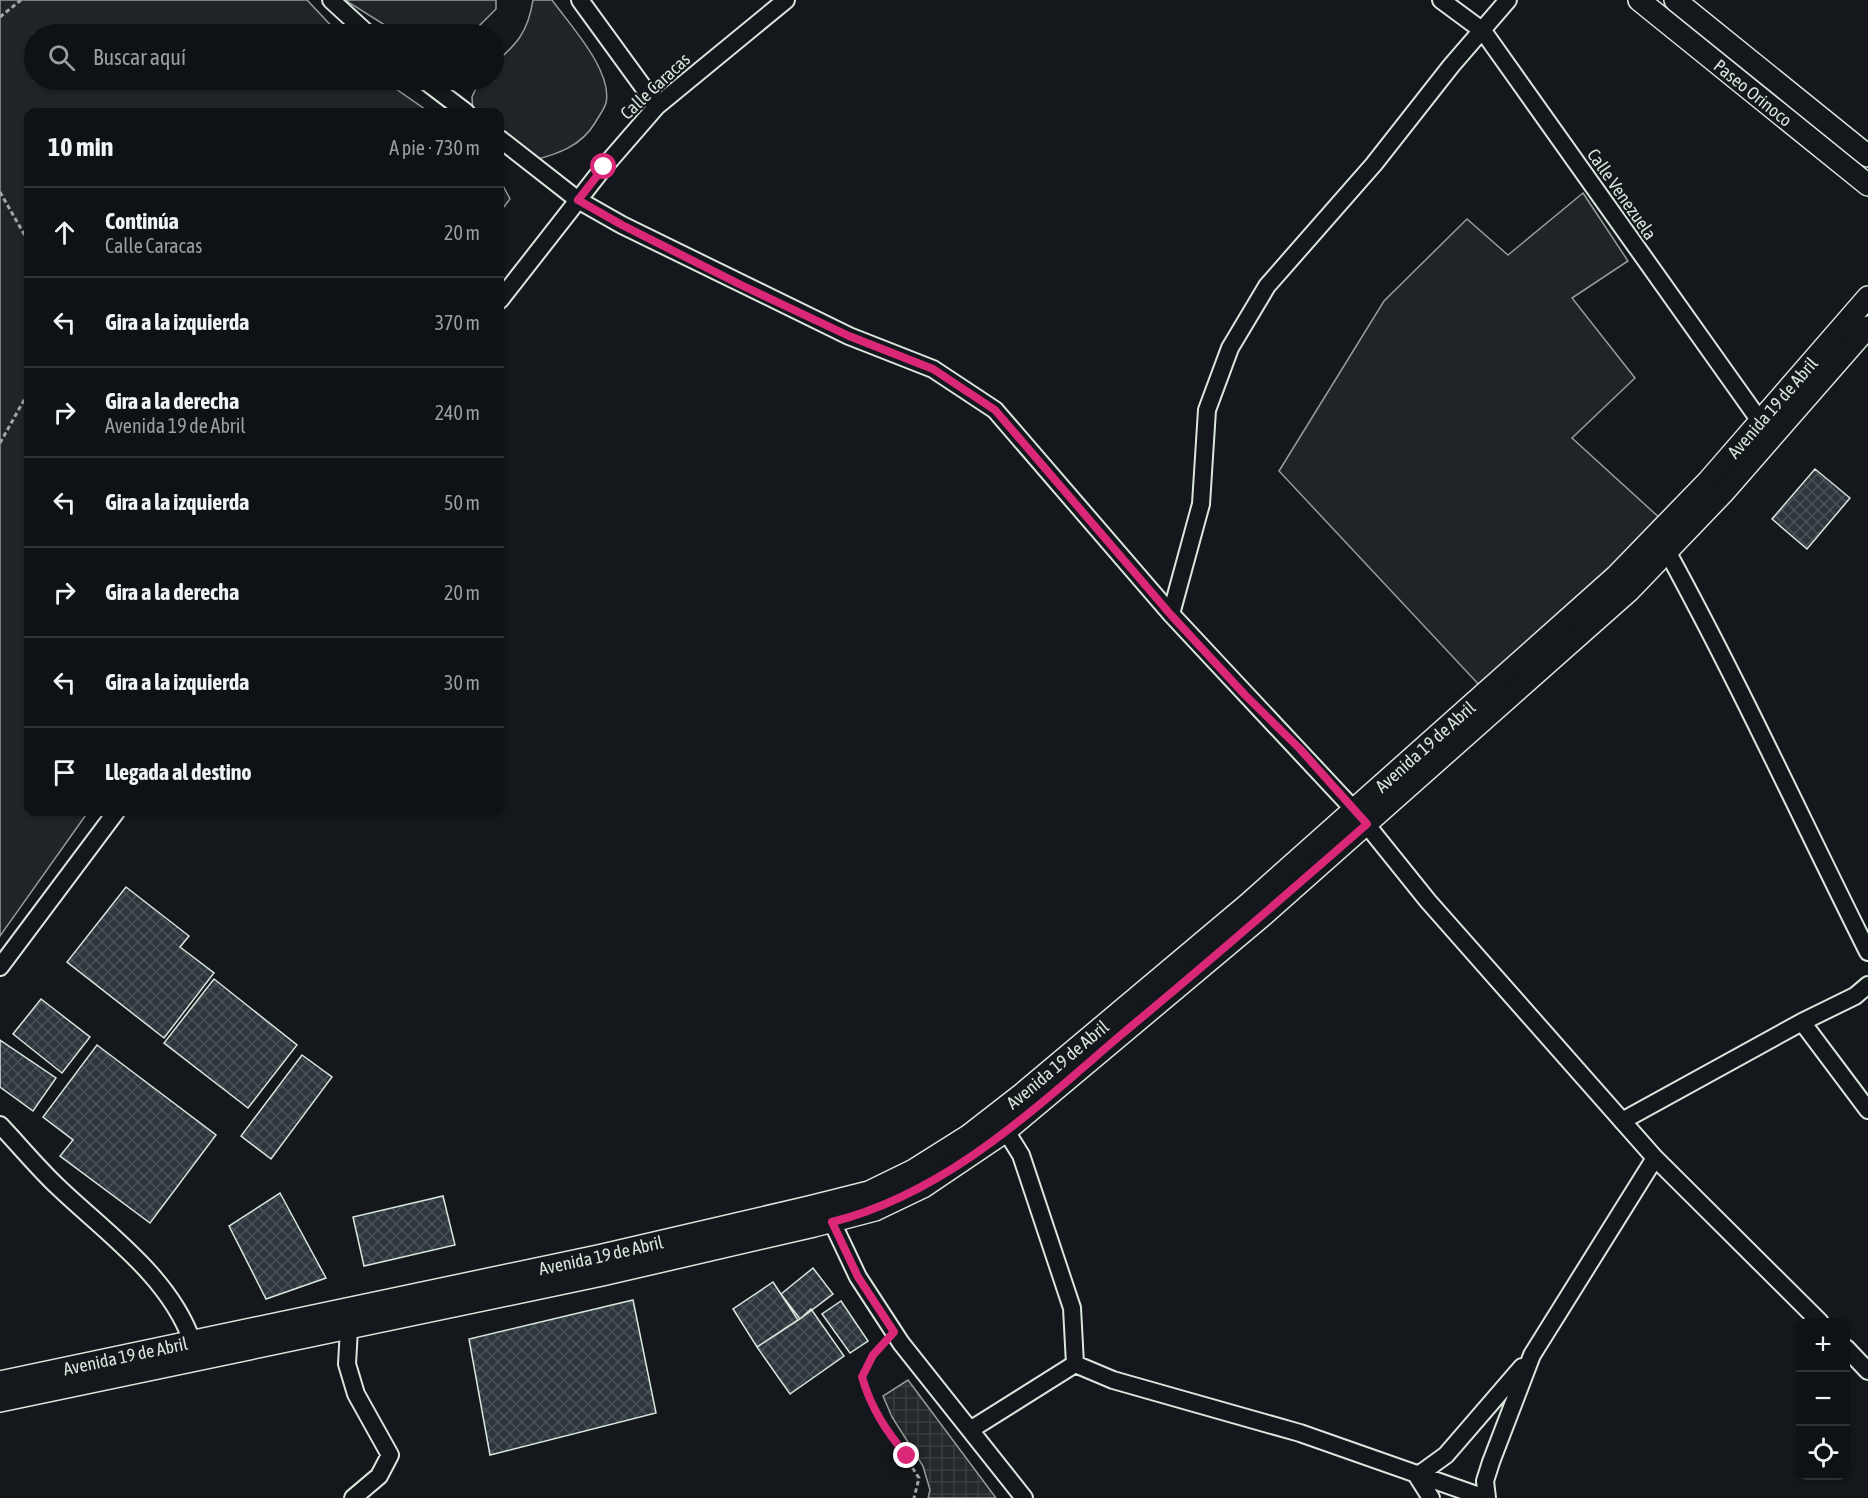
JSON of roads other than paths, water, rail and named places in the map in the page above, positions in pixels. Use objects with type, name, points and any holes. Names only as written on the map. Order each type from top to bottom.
[{"type":"street","points":[[331,0],[357,24]]},
{"type":"street","points":[[580,0],[657,106]]},
{"type":"street","name":"Calle Caracas","points":[[504,295],[578,200],[657,106],[786,0]]},
{"type":"street","name":"Calle Venezuela","points":[[1441,0],[1483,31],[1760,421]]},
{"type":"street","points":[[1171,615],[1201,504],[1207,410],[1230,348],[1267,286],[1374,164],[1451,66],[1508,0]]},
{"type":"street","name":"Paseo Orinoco","points":[[1639,0],[1868,185]]},
{"type":"street","name":"Paseo Orinoco","points":[[1675,0],[1868,156]]},
{"type":"street","points":[[437,90],[461,108]]},
{"type":"street","points":[[504,142],[578,200],[622,225],[849,336],[933,369],[995,410],[1171,615],[1360,816],[1428,901],[1655,1158],[1815,1318]]},
{"type":"street","name":"Avenida 19 de Abril","points":[[0,1401],[602,1275],[832,1222],[898,1200],[947,1172],[1006,1131],[1260,918],[1360,816],[1630,563],[1709,480],[1868,297]]},
{"type":"street","name":"Avenida 19 de Abril","points":[[0,1382],[598,1256],[845,1198],[890,1182],[968,1136],[1022,1094],[1248,904],[1360,816],[1668,553],[1868,327]]},
{"type":"street","points":[[1668,553],[1727,660],[1771,759],[1868,952]]},
{"type":"street","points":[[0,967],[113,816]]},
{"type":"street","points":[[1622,1121],[1802,1022],[1855,996],[1868,986]]},
{"type":"street","points":[[1802,1022],[1868,1110]]},
{"type":"street","points":[[0,1125],[54,1184],[134,1257],[166,1293],[185,1322],[192,1341]]},
{"type":"street","points":[[1006,1131],[1021,1155],[1072,1308],[1075,1364]]},
{"type":"street","points":[[1417,1476],[1446,1455],[1532,1355],[1655,1158]]},
{"type":"street","points":[[832,1222],[858,1277],[894,1332],[1024,1498]]},
{"type":"street","points":[[349,1329],[347,1364],[356,1394],[390,1455],[379,1476],[353,1498]]},
{"type":"street","points":[[1850,1353],[1868,1371]]},
{"type":"street","points":[[1075,1364],[1113,1380],[1300,1433],[1417,1476],[1486,1498],[1485,1481],[1491,1462],[1532,1355]]},
{"type":"street","points":[[970,1430],[1075,1364]]},
{"type":"street","points":[[1417,1476],[1431,1498]]}]
